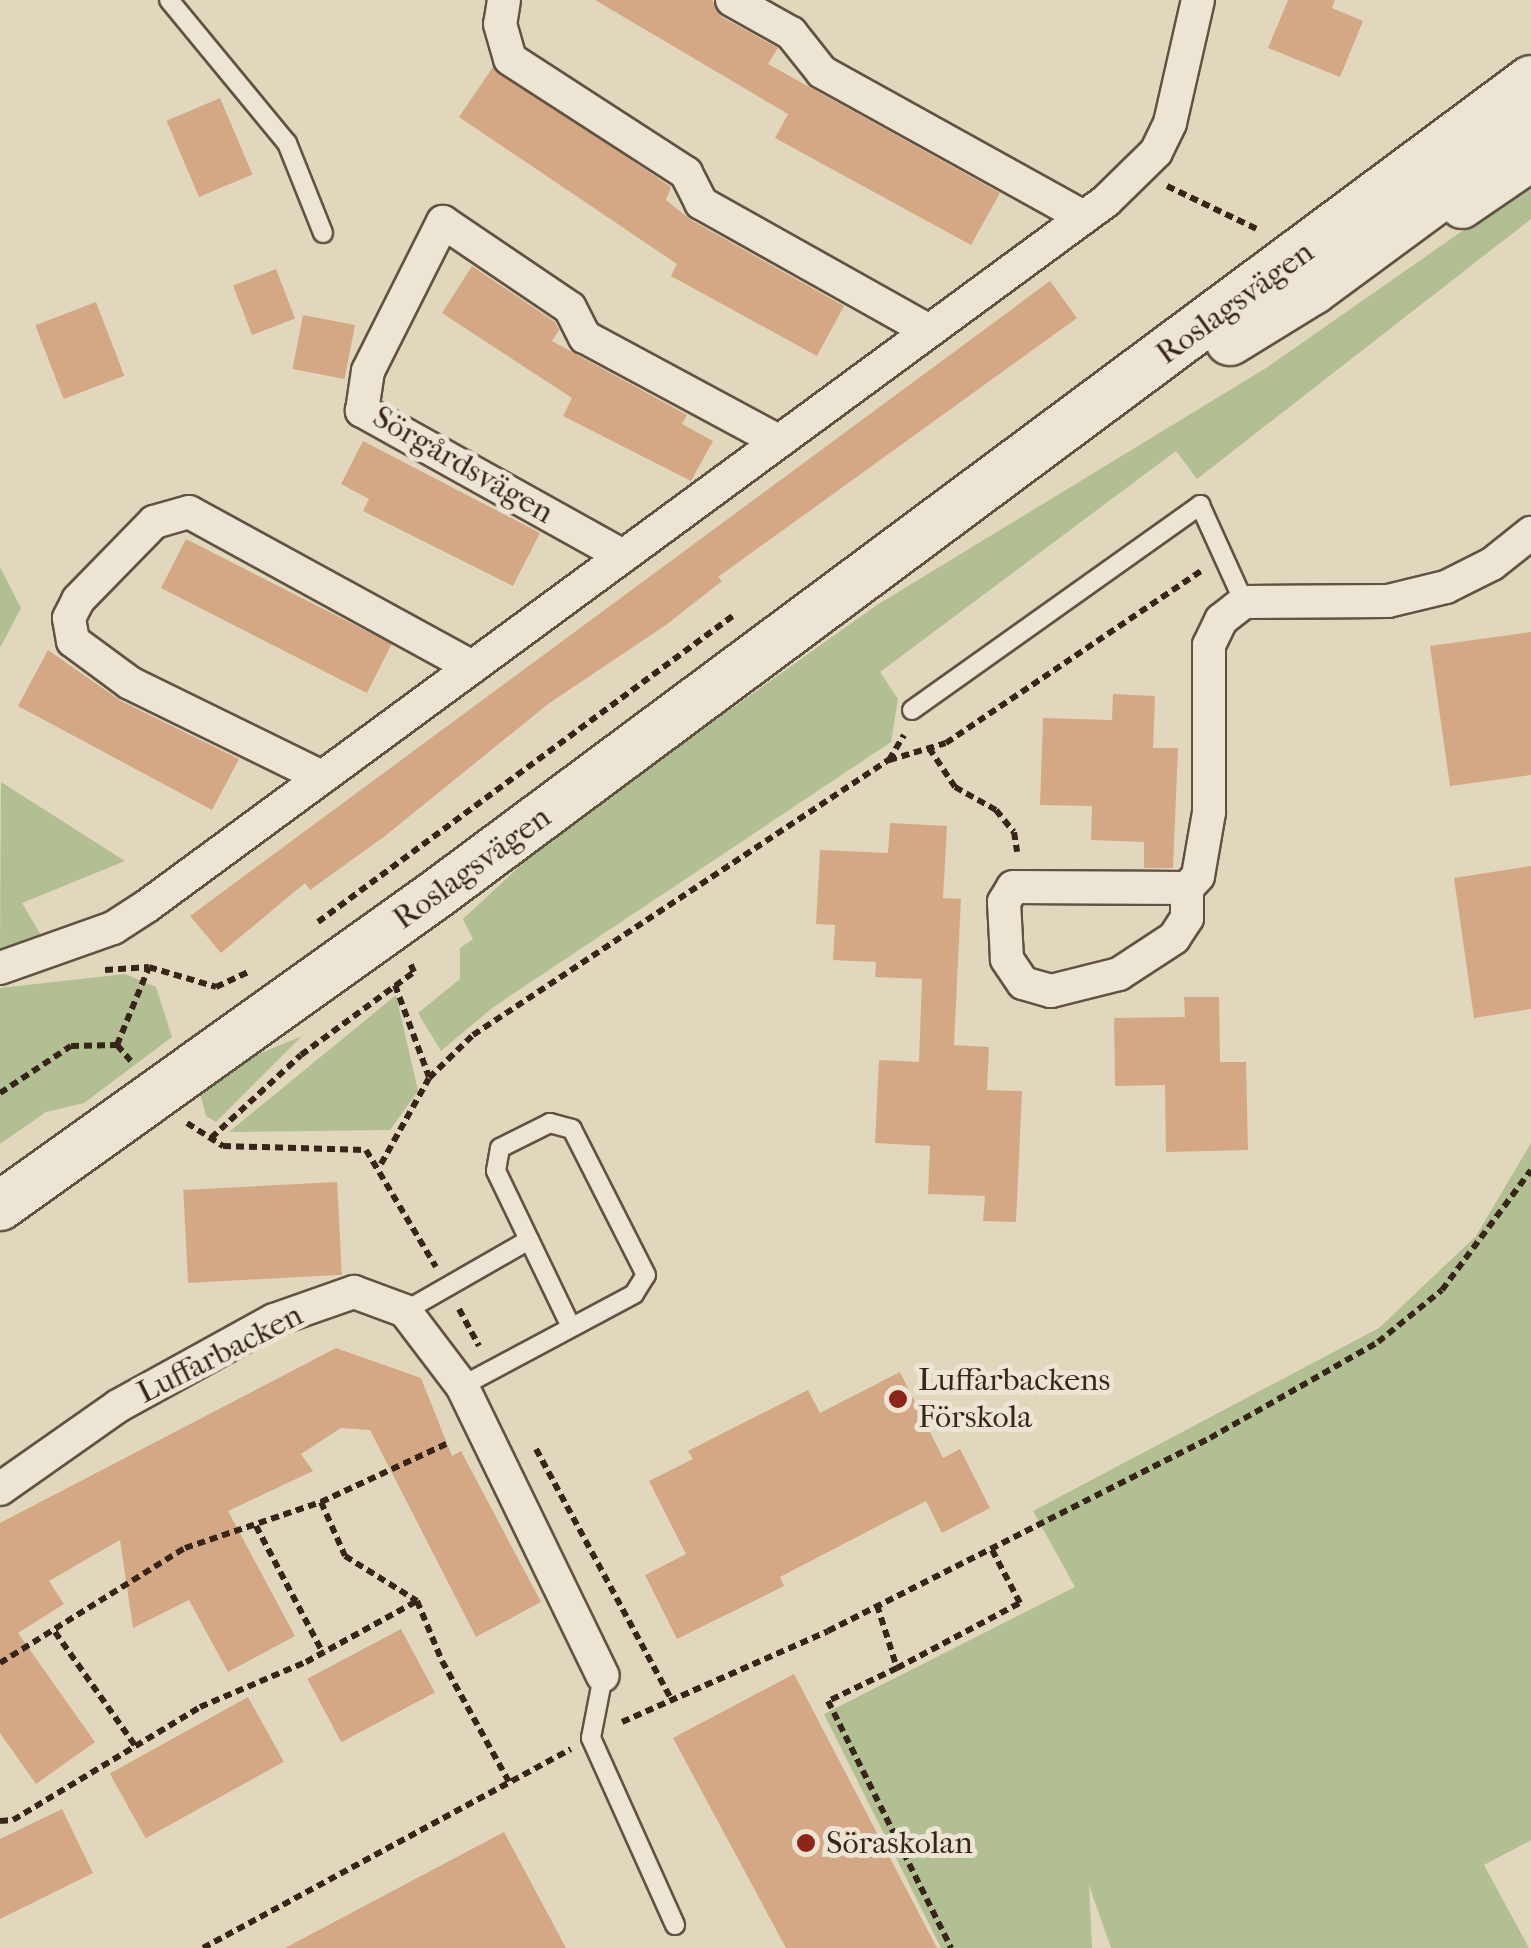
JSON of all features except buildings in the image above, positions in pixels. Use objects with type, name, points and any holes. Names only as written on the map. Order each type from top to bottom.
[{"type":"main road","name":"Roslagsvägen","points":[[0,1206],[938,523],[1531,80]]},
{"type":"main road","name":"Roslagsvägen","points":[[938,523],[1314,290],[1531,129]]},
{"type":"street","points":[[504,0],[500,24],[510,60],[686,173],[701,203],[929,331]]},
{"type":"street","points":[[732,0],[791,33],[822,72],[1084,217]]},
{"type":"street","points":[[0,968],[114,928],[1084,217],[1138,173],[1170,123],[1198,0]]},
{"type":"street","points":[[1314,290],[1446,218],[1531,160]]},
{"type":"street","name":"Sörgårdsvägen","points":[[623,556],[362,411],[368,371],[444,222],[570,308],[586,337],[778,442]]},
{"type":"street","points":[[322,778],[130,683],[73,641],[68,618],[78,600],[154,522],[189,512],[472,666]]},
{"type":"street","points":[[1187,888],[1022,885],[1004,902],[1008,959],[1023,983],[1051,991],[1119,974],[1155,955],[1187,918],[1187,888],[1207,852],[1208,645],[1222,620],[1244,602],[1388,601],[1446,587],[1492,564],[1531,533]]},
{"type":"street","name":"Luffarbacken","points":[[0,1489],[118,1406],[274,1320],[354,1292],[405,1311]]},
{"type":"street","points":[[405,1311],[462,1386],[603,1676]]},
{"type":"lane","points":[[170,0],[287,143],[322,234]]},
{"type":"lane","points":[[912,710],[1200,504],[1227,554],[1244,602]]},
{"type":"lane","points":[[462,1386],[634,1294],[646,1276],[572,1129],[550,1123],[500,1148],[496,1172],[571,1327]]},
{"type":"lane","points":[[405,1311],[529,1240]]},
{"type":"lane","points":[[603,1676],[590,1738],[675,1925]]},
{"type":"path","points":[[1138,173],[1274,238]]},
{"type":"path","points":[[380,1164],[429,1078],[473,1035],[889,760],[946,743],[1227,554]]},
{"type":"path","points":[[304,933],[740,611]]},
{"type":"path","points":[[889,760],[912,710]]},
{"type":"path","points":[[929,748],[954,787],[996,810],[1014,832],[1022,885]]},
{"type":"path","points":[[211,1138],[301,1055],[414,972],[410,962]]},
{"type":"path","points":[[98,970],[149,967],[216,987],[261,966]]},
{"type":"path","points":[[117,1045],[149,967]]},
{"type":"path","points":[[395,985],[429,1078]]},
{"type":"path","points":[[0,1093],[71,1046],[117,1045],[135,1065]]},
{"type":"path","points":[[203,1948],[590,1738],[992,1548],[1210,1438],[1378,1342],[1442,1290],[1531,1170]]},
{"type":"path","points":[[0,1662],[56,1632],[185,1548],[320,1502],[483,1427]]},
{"type":"path","points":[[320,1502],[345,1556],[418,1601],[442,1661],[509,1782]]},
{"type":"path","points":[[256,1526],[323,1653]]},
{"type":"path","points":[[952,1948],[828,1701],[1020,1602],[992,1548]]},
{"type":"path","points":[[0,1822],[14,1820],[200,1706],[323,1653],[418,1601]]},
{"type":"path","points":[[877,1605],[898,1668]]},
{"type":"path","points":[[56,1632],[136,1747]]},
{"type":"green space","points":[[1531,183],[1531,219],[1197,479],[1176,451],[880,672],[898,699],[891,742],[492,1008],[441,1051],[418,1013],[460,979],[460,948],[473,939],[463,919],[551,837],[877,605],[1266,368]]},
{"type":"green space","points":[[0,567],[21,608],[0,648]]},
{"type":"green space","points":[[1,782],[125,861],[22,903],[42,937],[0,951]]},
{"type":"green space","points":[[125,974],[156,987],[172,1037],[84,1103],[46,1112],[0,1144],[0,988]]},
{"type":"green space","points":[[396,995],[418,1091],[390,1130],[229,1132]]},
{"type":"green space","points":[[302,1036],[216,1122],[206,1116],[200,1093],[249,1058]]},
{"type":"green space","points":[[1531,1143],[1531,1840],[1484,1865],[1529,1948],[1111,1948],[1089,1885],[1092,1948],[941,1948],[824,1714],[1075,1587],[1033,1511],[1379,1328],[1476,1236]]},
{"type":"place","name":"Luffarbackens Förskola","points":[[898,1399]]},
{"type":"place","name":"Söraskolan","points":[[806,1843]]}]
